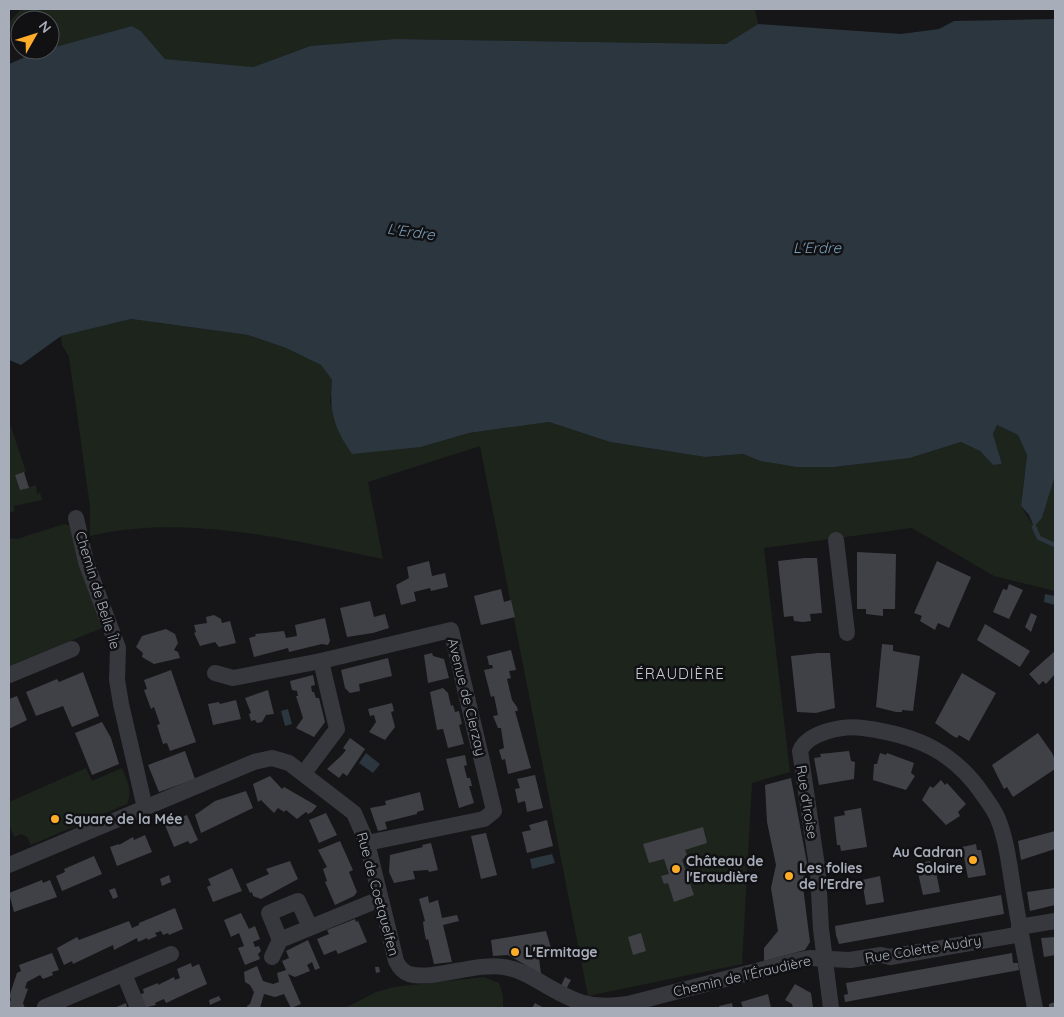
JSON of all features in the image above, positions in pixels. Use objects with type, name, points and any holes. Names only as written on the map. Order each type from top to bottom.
[{"type":"street","name":"Chemin de Belle Île","points":[[76,518],[86,562],[118,648],[117,680],[145,808]]},
{"type":"street","points":[[836,540],[847,633]]},
{"type":"street","name":"Avenue de Cierzay","points":[[215,673],[233,678],[321,661],[450,630],[494,812],[484,819],[367,843]]},
{"type":"street","points":[[9,675],[72,649]]},
{"type":"street","points":[[304,773],[337,729],[321,661]]},
{"type":"street","name":"Rue d'Iroise","points":[[825,958],[818,873],[800,751],[809,738],[815,735],[856,727],[886,732],[915,740],[946,756],[966,771],[997,817],[1005,846],[1035,1008]]},
{"type":"street","name":"Rue de Coetquelfen","points":[[9,865],[254,762],[265,759],[283,760],[304,773],[349,808],[357,818],[367,843],[393,954],[402,969]]},
{"type":"street","points":[[272,957],[280,940],[380,899]]},
{"type":"street","points":[[280,940],[269,914],[298,901],[310,927]]},
{"type":"street","name":"Rue Colette Audry","points":[[825,958],[850,960],[881,955],[890,957],[1020,931],[1055,921]]},
{"type":"street","points":[[45,1007],[171,954]]},
{"type":"street","points":[[825,958],[831,1008]]},
{"type":"street","name":"Chemin de l'Éraudière","points":[[402,969],[417,975],[479,967],[504,966],[520,971],[583,1006],[601,1007],[628,1004],[799,960],[825,958]]},
{"type":"street","points":[[124,974],[138,1008]]},
{"type":"shaded area","points":[[755,9],[758,24],[726,44],[394,39],[310,46],[253,67],[165,59],[141,31],[132,26],[60,46],[60,10],[20,10]]},
{"type":"shaded area","points":[[130,319],[248,335],[286,348],[321,365],[332,380],[330,404],[421,447],[469,433],[549,422],[610,442],[705,457],[743,454],[760,461],[796,467],[834,467],[910,458],[961,442],[980,451],[993,465],[1002,464],[993,434],[997,425],[1018,435],[1027,454],[1021,506],[1034,527],[1042,518],[1055,476],[1055,591],[994,576],[912,528],[764,548],[790,772],[752,783],[742,964],[588,996],[480,446],[368,482],[383,559],[274,537],[200,528],[163,527],[90,536],[90,507],[69,357],[62,345],[61,336]]},
{"type":"shaded area","points":[[9,421],[26,472],[15,475],[20,490],[36,485],[37,494],[40,493],[42,500],[14,506],[15,511],[9,513]]},
{"type":"shaded area","points":[[64,524],[73,527],[102,628],[9,666],[9,538],[17,539]]},
{"type":"shaded area","name":"Square de la Mée","points":[[86,768],[92,781],[122,768],[129,790],[127,804],[31,845],[27,837],[21,834],[14,837],[9,824],[9,802]]},
{"type":"shaded area","points":[[484,977],[499,983],[503,996],[503,1008],[345,1008],[376,992],[394,987]]},
{"type":"water","name":"L'Erdre","points":[[1055,19],[1055,476],[1042,518],[1034,527],[1029,515],[1021,506],[1027,455],[1018,435],[997,425],[993,434],[1002,464],[993,465],[980,451],[961,442],[910,458],[834,467],[796,467],[760,461],[743,454],[705,457],[610,442],[549,422],[469,433],[421,447],[352,454],[337,428],[332,411],[332,380],[321,365],[286,348],[248,335],[131,319],[61,336],[21,365],[9,360],[9,64],[18,60],[60,60],[60,46],[132,26],[141,31],[165,59],[253,67],[310,46],[394,39],[726,44],[758,24],[901,34],[939,29],[954,21]]},
{"type":"water","points":[[1045,594],[1055,596],[1055,605],[1044,602]]},
{"type":"water","points":[[288,709],[292,724],[285,726],[281,711]]},
{"type":"water","points":[[366,753],[380,764],[373,773],[359,763]]},
{"type":"water","points":[[552,854],[555,863],[532,869],[530,859]]},
{"type":"building","points":[[24,472],[29,488],[20,490],[15,475]]},
{"type":"building","points":[[857,552],[896,554],[895,609],[883,609],[883,616],[866,614],[866,609],[857,609]]},
{"type":"building","points":[[817,558],[822,613],[810,614],[811,621],[803,622],[794,621],[793,616],[784,617],[778,561]]},
{"type":"building","points":[[429,561],[432,576],[445,573],[448,587],[431,591],[430,588],[414,592],[416,601],[401,605],[396,585],[409,578],[407,567]]},
{"type":"building","points":[[937,561],[971,577],[949,628],[938,623],[935,630],[920,621],[922,616],[914,613]]},
{"type":"building","points":[[1009,584],[1023,590],[1009,619],[993,612],[1003,589],[1007,590]]},
{"type":"building","points":[[501,589],[504,602],[511,600],[515,617],[481,625],[474,596]]},
{"type":"building","points":[[370,601],[374,617],[385,614],[389,628],[373,633],[347,637],[340,608]]},
{"type":"building","points":[[1031,613],[1037,616],[1031,632],[1025,627]]},
{"type":"building","points":[[214,615],[221,619],[222,623],[230,621],[236,643],[219,647],[215,642],[200,646],[194,633],[196,632],[194,625],[207,623],[206,617]]},
{"type":"building","points":[[325,618],[330,641],[328,645],[322,644],[289,652],[288,648],[254,657],[249,638],[256,636],[255,634],[284,631],[286,638],[297,636],[295,625]]},
{"type":"building","points":[[985,624],[1030,651],[1020,667],[977,640]]},
{"type":"building","points":[[166,629],[175,634],[178,643],[174,650],[178,652],[180,658],[154,664],[142,657],[143,653],[136,647],[142,636]]},
{"type":"building","points":[[882,644],[893,645],[893,651],[920,656],[913,711],[902,710],[902,712],[896,712],[876,707]]},
{"type":"building","points":[[511,650],[516,670],[509,671],[511,678],[507,679],[512,700],[517,707],[518,711],[515,711],[531,768],[508,774],[505,759],[502,760],[499,750],[504,748],[501,728],[498,728],[493,716],[498,715],[494,696],[491,697],[484,670],[493,668],[492,665],[489,665],[487,656]]},
{"type":"building","points":[[1055,651],[1055,674],[1046,684],[1043,681],[1039,685],[1029,674]]},
{"type":"building","points":[[432,653],[433,656],[444,659],[449,678],[428,683],[424,655]]},
{"type":"building","points":[[830,653],[835,708],[816,713],[797,712],[791,656]]},
{"type":"building","points":[[388,658],[392,676],[359,684],[360,691],[350,693],[345,688],[341,670]]},
{"type":"building","points":[[171,670],[196,742],[170,751],[167,743],[163,744],[157,725],[160,724],[154,707],[151,709],[144,690],[147,689],[144,680]]},
{"type":"building","points":[[83,672],[99,716],[72,727],[63,706],[36,716],[26,692],[57,679],[59,682]]},
{"type":"building","points":[[962,673],[996,693],[969,741],[959,735],[957,738],[953,736],[935,723]]},
{"type":"building","points":[[313,675],[315,685],[311,686],[312,692],[314,692],[316,698],[319,698],[325,722],[314,737],[296,728],[303,718],[296,696],[298,696],[297,691],[292,690],[290,681]]},
{"type":"building","points":[[443,688],[448,693],[451,706],[453,705],[455,712],[459,711],[462,724],[459,725],[464,744],[448,748],[443,729],[437,730],[430,692]]},
{"type":"building","points":[[268,690],[274,714],[266,715],[262,722],[251,721],[249,714],[251,713],[245,698]]},
{"type":"building","points":[[17,696],[27,720],[9,729],[9,699]]},
{"type":"building","points":[[236,700],[241,719],[213,725],[208,704],[219,702],[220,704]]},
{"type":"building","points":[[392,703],[394,711],[391,712],[395,727],[385,740],[369,732],[376,722],[374,715],[370,716],[368,709]]},
{"type":"building","points":[[102,722],[111,738],[119,764],[92,775],[75,733]]},
{"type":"building","points":[[1038,733],[1052,753],[1055,760],[1055,769],[1013,797],[1007,787],[1004,789],[992,765]]},
{"type":"building","points":[[350,738],[365,749],[347,776],[343,773],[339,778],[327,769],[346,750],[343,748]]},
{"type":"building","points":[[185,751],[195,779],[159,792],[148,765]]},
{"type":"building","points":[[849,751],[851,761],[855,762],[854,779],[819,785],[814,758],[821,757],[820,754]]},
{"type":"building","points":[[880,753],[886,755],[887,753],[914,763],[911,773],[915,776],[906,790],[873,780],[874,764],[877,764]]},
{"type":"building","points":[[465,755],[467,765],[464,766],[467,778],[470,778],[472,786],[469,786],[474,803],[459,808],[446,759]]},
{"type":"building","points":[[535,775],[543,808],[527,812],[525,801],[518,803],[515,789],[520,788],[517,779]]},
{"type":"building","points":[[270,776],[282,789],[284,787],[317,806],[312,812],[308,814],[306,812],[297,819],[286,810],[284,812],[278,808],[274,813],[261,800],[258,802],[253,784]]},
{"type":"building","name":"Les folies de l'Erdre","points":[[791,778],[807,863],[803,887],[810,942],[805,950],[764,961],[764,948],[778,931],[771,888],[776,865],[767,822],[765,785]]},
{"type":"building","points":[[941,780],[945,785],[947,783],[966,804],[958,812],[960,816],[946,825],[922,800],[930,786],[933,788]]},
{"type":"building","points":[[246,791],[253,808],[201,833],[195,815],[215,801]]},
{"type":"building","points":[[420,792],[424,810],[417,812],[417,814],[385,822],[387,829],[378,831],[370,808],[386,805],[385,801]]},
{"type":"building","points":[[861,808],[867,847],[841,851],[840,845],[837,845],[834,817],[845,815],[844,811]]},
{"type":"building","points":[[326,813],[337,835],[319,843],[309,820]]},
{"type":"building","points":[[187,815],[198,840],[190,844],[188,841],[174,847],[165,825],[180,820],[179,818]]},
{"type":"building","points":[[547,820],[553,846],[527,853],[522,832],[531,830],[529,825]]},
{"type":"building","name":"Château de l'Eraudière","points":[[703,827],[707,843],[685,850],[687,855],[682,860],[694,895],[674,902],[668,883],[664,884],[661,876],[669,874],[664,859],[649,863],[643,844]]},
{"type":"building","points":[[1055,831],[1055,849],[1021,860],[1018,841]]},
{"type":"building","points":[[486,833],[497,875],[481,879],[471,836]]},
{"type":"building","points":[[145,835],[152,852],[117,866],[110,847],[119,845],[133,837],[134,840]]},
{"type":"building","points":[[340,841],[353,870],[349,872],[357,892],[354,896],[335,905],[325,882],[327,881],[323,869],[327,867],[318,850]]},
{"type":"building","points":[[431,843],[438,870],[429,872],[428,870],[413,871],[415,879],[394,883],[389,872],[390,855],[423,847],[422,845]]},
{"type":"building","name":"Au Cadran Solaire","points":[[976,844],[977,850],[981,850],[986,875],[968,878],[962,847]]},
{"type":"building","points":[[94,856],[102,874],[62,891],[56,876],[65,872],[64,869]]},
{"type":"building","points":[[290,861],[298,879],[261,899],[253,896],[252,892],[250,893],[246,884],[269,874],[266,869]]},
{"type":"building","points":[[930,861],[931,867],[935,867],[940,892],[923,895],[916,864]]},
{"type":"building","points":[[232,868],[242,891],[213,902],[207,887],[211,885],[208,879]]},
{"type":"building","points":[[169,875],[171,882],[162,886],[160,879]]},
{"type":"building","points":[[880,876],[884,902],[866,905],[862,880]]},
{"type":"building","points":[[42,880],[43,883],[50,880],[57,897],[14,912],[9,893]]},
{"type":"building","points":[[115,888],[118,897],[113,899],[109,890]]},
{"type":"building","points":[[1055,888],[1055,905],[1030,911],[1027,892]]},
{"type":"building","points":[[1001,895],[1004,914],[839,944],[836,935],[835,926]]},
{"type":"building","points":[[428,896],[429,903],[438,900],[442,918],[457,915],[459,921],[443,925],[452,962],[434,964],[428,939],[426,940],[423,922],[425,921],[419,899]]},
{"type":"building","points":[[175,908],[183,929],[169,935],[168,933],[163,935],[161,931],[155,933],[157,936],[138,942],[137,938],[114,950],[113,945],[73,964],[72,961],[64,965],[57,948],[77,937],[79,940],[129,921],[132,928],[139,925],[139,923]]},
{"type":"building","points":[[241,913],[249,929],[255,926],[260,939],[253,942],[255,947],[259,946],[261,951],[258,954],[260,959],[245,965],[238,948],[244,946],[239,933],[231,937],[224,920]]},
{"type":"building","points":[[355,919],[356,922],[358,921],[367,942],[338,954],[336,950],[324,955],[317,939],[329,934],[327,930]]},
{"type":"building","name":"L'Ermitage","points":[[546,931],[551,948],[538,950],[541,974],[508,955],[493,956],[491,940]]},
{"type":"building","points":[[641,933],[646,951],[633,955],[628,937]]},
{"type":"building","points":[[1055,937],[1055,955],[1044,957],[1041,938]]},
{"type":"building","points":[[308,940],[320,968],[315,970],[312,962],[307,965],[310,971],[295,977],[288,974],[301,1004],[291,1008],[284,994],[275,997],[264,994],[260,1008],[248,1008],[247,1006],[250,1004],[254,992],[250,985],[245,982],[244,972],[257,966],[263,981],[273,984],[279,982],[277,973],[286,970],[282,961],[289,958],[286,951]]},
{"type":"building","points":[[52,953],[59,970],[52,972],[53,975],[43,979],[40,975],[27,982],[25,988],[28,989],[23,1003],[25,1008],[11,1008],[9,1004],[11,999],[9,997],[17,973],[21,971],[19,965]]},
{"type":"building","points":[[1012,953],[1013,963],[1018,963],[1019,970],[845,1002],[844,995],[848,994],[846,983]]},
{"type":"building","points":[[191,963],[192,967],[199,964],[207,984],[166,1003],[164,999],[155,1003],[156,1005],[143,1008],[138,995],[144,993],[143,989],[158,983],[158,985],[174,977],[175,980],[180,978],[177,969]]},
{"type":"building","points":[[375,967],[379,967],[380,972],[376,973]]},
{"type":"building","points":[[565,977],[571,980],[566,989],[561,986]]},
{"type":"building","points":[[795,984],[811,993],[813,1008],[793,1008],[792,1004],[785,1000]]},
{"type":"building","points":[[768,994],[771,1008],[743,1008],[741,1002]]},
{"type":"building","points":[[219,996],[221,1000],[210,1005],[209,1000]]},
{"type":"building","points":[[1055,1002],[1055,1008],[1049,1008],[1049,1004]]},
{"type":"building","points":[[126,1003],[127,1008],[114,1008]]},
{"type":"building","points":[[535,1003],[544,1008],[532,1008]]},
{"type":"building","points":[[732,1003],[733,1008],[720,1008],[719,1006]]},
{"type":"waterway","points":[[1034,527],[1039,538],[1055,545]]},
{"type":"place","name":"Square de la Mée","points":[[55,819]]},
{"type":"place","name":"Au Cadran Solaire","points":[[973,860]]},
{"type":"place","name":"Château de l'Eraudière","points":[[676,869]]},
{"type":"place","name":"Les folies de l'Erdre","points":[[789,876]]},
{"type":"place","name":"L'Ermitage","points":[[515,952]]},
{"type":"district","name":"ÉRAUDIÈRE","points":[[680,674]]}]
